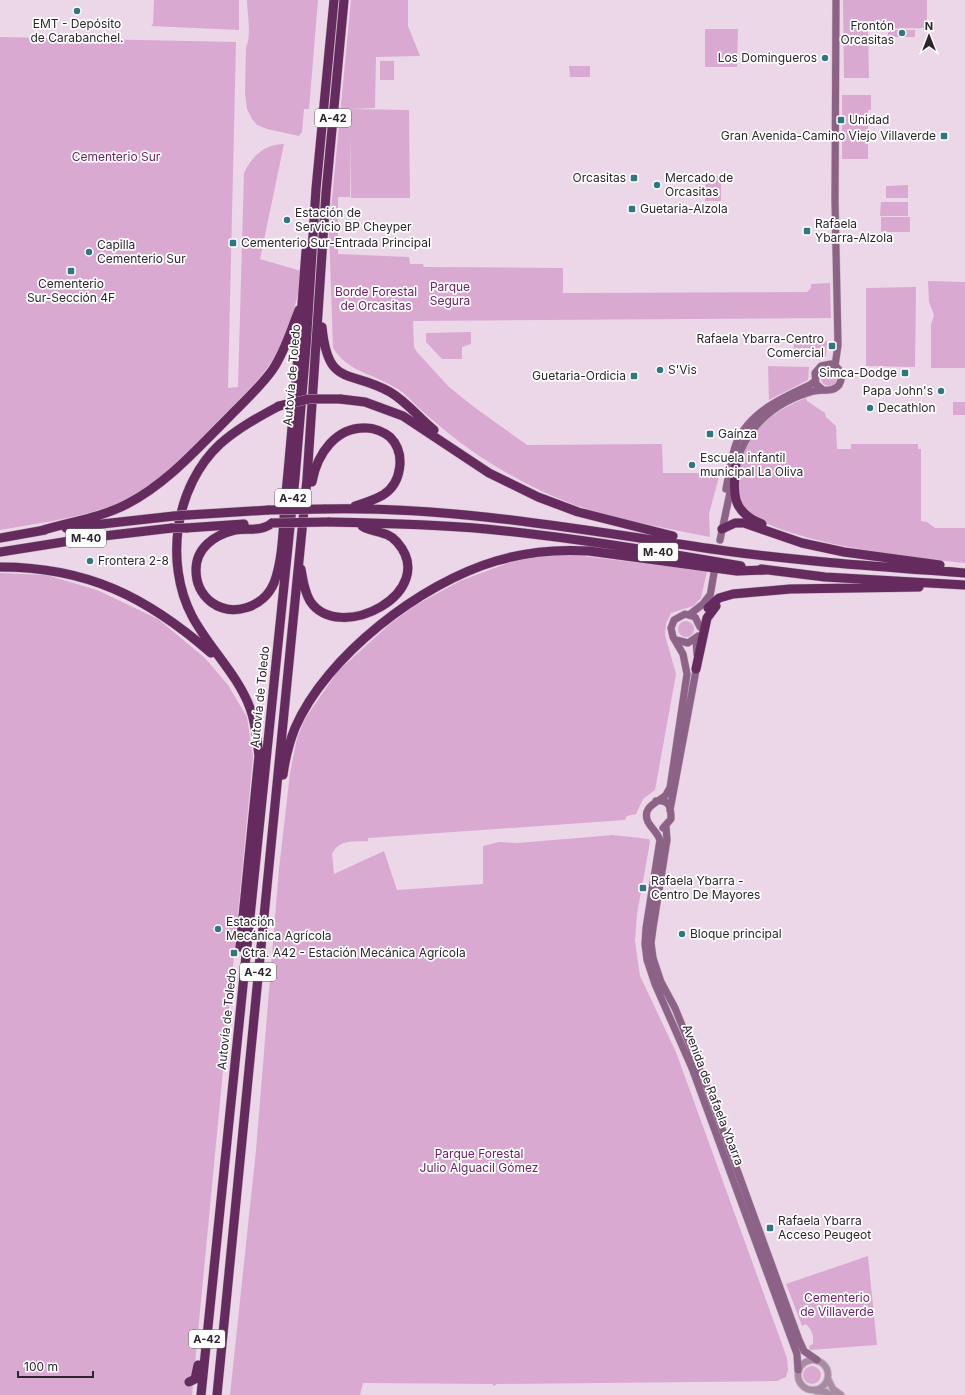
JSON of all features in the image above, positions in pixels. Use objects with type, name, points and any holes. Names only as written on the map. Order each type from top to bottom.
[{"type":"highway","points":[[329,0],[330,29]]},
{"type":"highway","name":"Autovía de Toledo","points":[[201,1395],[295,478],[306,347],[316,189],[330,29],[334,0]]},
{"type":"highway","name":"Autovía de Toledo","points":[[217,1395],[300,556],[313,409],[319,294],[344,0]]},
{"type":"highway","points":[[272,523],[266,528],[235,530],[220,535],[203,548],[197,563],[196,578],[200,588],[210,601],[223,608],[244,609],[262,599],[274,583],[279,563],[287,484],[311,200],[316,189]]},
{"type":"highway","points":[[319,294],[324,348],[331,364],[337,370],[349,377],[390,392],[470,461]]},
{"type":"highway","points":[[40,531],[106,513],[120,507],[149,491],[173,472],[256,390],[274,368],[285,347],[302,304]]},
{"type":"highway","points":[[238,1028],[235,1006],[259,756],[255,724],[250,708],[234,677],[223,664],[191,614],[182,589],[178,567],[177,549],[180,521],[189,492],[198,474],[219,446],[243,425],[279,406],[309,399],[340,399],[365,402],[403,416],[470,461],[511,485],[560,506],[725,550]]},
{"type":"highway","points":[[301,540],[314,471],[319,459],[333,440],[343,434],[354,428],[372,428],[390,437],[401,463],[400,473],[391,488],[384,495],[349,508]]},
{"type":"highway","points":[[736,465],[734,496],[744,513],[757,522],[819,547]]},
{"type":"highway","name":"M-40","points":[[0,538],[40,531],[188,514],[349,508],[487,516],[557,524],[828,564],[965,573]]},
{"type":"highway","points":[[300,556],[304,587],[311,602],[322,611],[336,617],[351,617],[375,610],[387,604],[400,591],[406,580],[408,568],[406,558],[403,550],[395,539],[381,532],[365,528],[357,522]]},
{"type":"highway","name":"M-40","points":[[0,552],[95,537],[172,528],[272,523],[357,522],[435,525],[554,536],[766,570],[825,577],[961,585]]},
{"type":"highway","points":[[722,529],[730,524],[744,523],[819,547],[867,557],[965,568]]},
{"type":"highway","points":[[272,833],[279,812],[288,748],[295,729],[313,696],[325,680],[356,647],[387,620],[429,591],[494,561],[521,554],[567,550],[589,550],[736,571],[766,570]]},
{"type":"highway","points":[[0,567],[33,568],[67,574],[94,581],[116,590],[162,613],[223,664]]},
{"type":"highway","points":[[708,608],[723,597],[746,593],[790,589],[906,588],[961,585]]},
{"type":"highway","points":[[696,669],[707,618],[712,610],[726,599],[746,593]]},
{"type":"highway","points":[[195,1395],[194,1385],[189,1382],[195,1378],[197,1374],[204,1303],[212,1283]]},
{"type":"main road","points":[[835,366],[838,345],[835,201],[836,0]]},
{"type":"main road","points":[[720,540],[736,465],[744,441],[765,416],[786,402],[808,393],[833,390],[841,382],[841,374],[835,366],[828,364],[821,366],[815,373],[815,381],[823,390]]},
{"type":"main road","points":[[722,529],[730,464],[736,443],[742,432],[770,406],[815,381]]},
{"type":"main road","name":"Avenida de Rafaela Ybarra","points":[[714,573],[708,608],[700,627],[700,634],[696,639],[696,669],[670,810],[671,819],[666,826],[667,840],[651,943],[653,958],[661,982],[675,1008],[708,1090],[798,1340],[804,1351],[817,1360]]},
{"type":"main road","name":"Avenida de Rafaela Ybarra","points":[[712,589],[703,604],[689,614],[681,615],[672,624],[671,633],[676,640],[686,663],[686,685],[670,788],[664,796],[654,801],[648,813],[648,820],[656,830],[660,840],[646,928],[645,944],[647,960],[655,984],[692,1068],[797,1354],[798,1370]]},
{"type":"main road","points":[[689,614],[697,619],[700,627]]},
{"type":"main road","points":[[676,640],[682,643],[688,643],[696,639]]},
{"type":"main road","points":[[654,801],[664,800],[669,805],[670,810]]},
{"type":"main road","points":[[651,825],[658,828],[666,826]]},
{"type":"street","points":[[830,1395],[826,1392],[806,1389],[800,1383],[798,1370],[806,1361],[817,1360],[826,1368],[828,1379],[833,1389],[841,1395]]},
{"type":"street","points":[[810,1390],[821,1388],[828,1379]]},
{"type":"green space","points":[[154,0],[239,0],[239,30],[151,26],[153,24]]},
{"type":"green space","points":[[247,0],[318,0],[309,109],[304,109],[302,132],[299,136],[267,129],[257,125],[247,109],[245,93],[246,47],[249,31]]},
{"type":"green space","points":[[351,0],[408,0],[408,26],[420,56],[376,57],[375,108],[350,109],[409,110],[410,198],[351,198],[350,133],[350,197],[338,197],[338,254],[409,257],[410,264],[423,264],[424,267],[563,268],[563,293],[807,292],[811,288],[811,284],[830,283],[831,318],[413,321],[414,347],[449,387],[527,445],[662,444],[663,473],[720,473],[709,514],[710,537],[608,515],[575,505],[536,488],[475,453],[441,427],[406,395],[388,383],[354,368],[339,356],[333,348],[329,230]]},
{"type":"green space","points":[[843,0],[927,0],[927,28],[868,29],[869,78],[844,78]]},
{"type":"green space","points":[[705,29],[738,29],[737,67],[705,67]]},
{"type":"green space","name":"Frontón Orcasitas","points":[[888,30],[915,30],[915,37],[888,37]]},
{"type":"green space","name":"Cementerio Sur","points":[[0,37],[236,42],[228,388],[238,387],[244,173],[255,156],[271,146],[284,144],[260,259],[301,271],[299,290],[292,317],[281,344],[269,366],[245,394],[170,469],[157,480],[129,498],[113,505],[85,514],[0,530]]},
{"type":"green space","points":[[380,61],[394,61],[394,80],[380,80]]},
{"type":"green space","points":[[569,66],[590,66],[590,77],[570,77]]},
{"type":"green space","points":[[842,95],[871,95],[871,110],[868,110],[868,159],[842,159]]},
{"type":"green space","points":[[706,176],[721,176],[721,201],[705,201]]},
{"type":"green space","points":[[908,185],[908,198],[886,198],[886,186]]},
{"type":"green space","points":[[881,202],[908,202],[908,216],[880,216]]},
{"type":"green space","points":[[881,217],[910,217],[910,232],[881,232]]},
{"type":"green space","points":[[928,281],[965,282],[965,368],[931,368],[931,325],[934,315],[929,302]]},
{"type":"green space","points":[[916,287],[915,367],[866,366],[866,288]]},
{"type":"green space","points":[[471,332],[471,344],[462,347],[462,359],[442,359],[426,342],[426,333]]},
{"type":"green space","points":[[794,341],[827,341],[826,357],[793,357]]},
{"type":"green space","points":[[768,366],[809,367],[808,380],[769,400]]},
{"type":"green space","points":[[829,370],[835,372],[837,378],[835,384],[829,386],[823,384],[821,378],[823,372]]},
{"type":"green space","points":[[806,398],[807,401],[825,413],[826,417],[836,426],[837,449],[851,449],[851,444],[918,444],[918,449],[921,449],[921,521],[927,522],[935,528],[965,528],[965,563],[877,552],[840,545],[772,526],[749,513],[737,497],[739,464],[744,449],[749,439],[775,414]]},
{"type":"green space","points":[[953,402],[965,402],[965,415],[953,415]]},
{"type":"green space","name":"Parque Forestal Julio Alguacil Gómez","points":[[574,555],[707,571],[701,598],[693,606],[671,613],[666,624],[665,635],[676,674],[655,790],[643,799],[636,814],[627,816],[625,820],[368,838],[368,841],[347,842],[335,849],[332,854],[334,874],[384,851],[397,890],[483,884],[483,846],[499,842],[517,843],[613,835],[649,839],[650,842],[637,914],[635,941],[640,976],[676,1052],[787,1358],[788,1370],[786,1377],[777,1381],[497,1384],[493,1386],[493,1384],[363,1383],[360,1395],[230,1395],[256,1150],[279,869],[290,773],[297,738],[306,717],[338,671],[390,624],[414,606],[460,581],[511,562],[543,556]]},
{"type":"green space","points":[[0,573],[46,575],[97,590],[158,619],[205,658],[228,685],[247,717],[253,757],[192,1395],[0,1395]]},
{"type":"green space","points":[[686,621],[693,626],[694,629],[689,636],[686,637],[679,632],[678,629],[683,622]]},
{"type":"green space","name":"Cementerio de Villaverde","points":[[868,1256],[877,1345],[810,1350],[809,1346],[813,1344],[812,1333],[806,1324],[802,1326],[786,1284]]},
{"type":"green space","points":[[812,1366],[818,1369],[821,1375],[818,1381],[812,1384],[806,1381],[803,1375],[806,1369]]},
{"type":"place","name":"EMT - Depósito de Carabanchel.","points":[[77,11]]},
{"type":"place","name":"Frontón Orcasitas","points":[[902,33]]},
{"type":"place","name":"Los Domingueros","points":[[825,58]]},
{"type":"place","name":"Unidad","points":[[841,120]]},
{"type":"place","name":"Gran Avenida-Camino Viejo Villaverde","points":[[944,136]]},
{"type":"place","name":"Orcasitas","points":[[634,178]]},
{"type":"place","name":"Mercado de Orcasitas","points":[[657,185]]},
{"type":"place","name":"Guetaria-Alzola","points":[[632,209]]},
{"type":"place","name":"Estación de Servicio BP Cheyper","points":[[287,220]]},
{"type":"place","name":"Rafaela Ybarra-Alzola","points":[[807,231]]},
{"type":"place","name":"Cementerio Sur-Entrada Principal","points":[[233,243]]},
{"type":"place","name":"Capilla Cementerio Sur","points":[[89,252]]},
{"type":"place","name":"Cementerio Sur-Sección 4F","points":[[71,271]]},
{"type":"place","name":"Rafaela Ybarra-Centro Comercial","points":[[832,346]]},
{"type":"place","name":"S'Vis","points":[[660,370]]},
{"type":"place","name":"Simca-Dodge","points":[[905,373]]},
{"type":"place","name":"Guetaria-Ordicia","points":[[634,376]]},
{"type":"place","name":"Papa John's","points":[[941,391]]},
{"type":"place","name":"Decathlon","points":[[870,408]]},
{"type":"place","name":"Gaínza","points":[[710,434]]},
{"type":"place","name":"Escuela infantil municipal La Oliva","points":[[692,465]]},
{"type":"place","name":"Frontera 2-8","points":[[90,561]]},
{"type":"place","name":"Rafaela Ybarra - Centro De Mayores","points":[[643,888]]},
{"type":"place","name":"Estación Mecánica Agrícola","points":[[218,929]]},
{"type":"place","name":"Bloque principal","points":[[682,934]]},
{"type":"place","name":"Ctra. A42 - Estación Mecánica Agrícola","points":[[234,953]]},
{"type":"place","name":"Rafaela Ybarra Acceso Peugeot","points":[[770,1228]]},
{"type":"park label","name":"Parque Segura","points":[[450,294]]},
{"type":"park label","name":"Borde Forestal de Orcasitas","points":[[376,299]]}]
